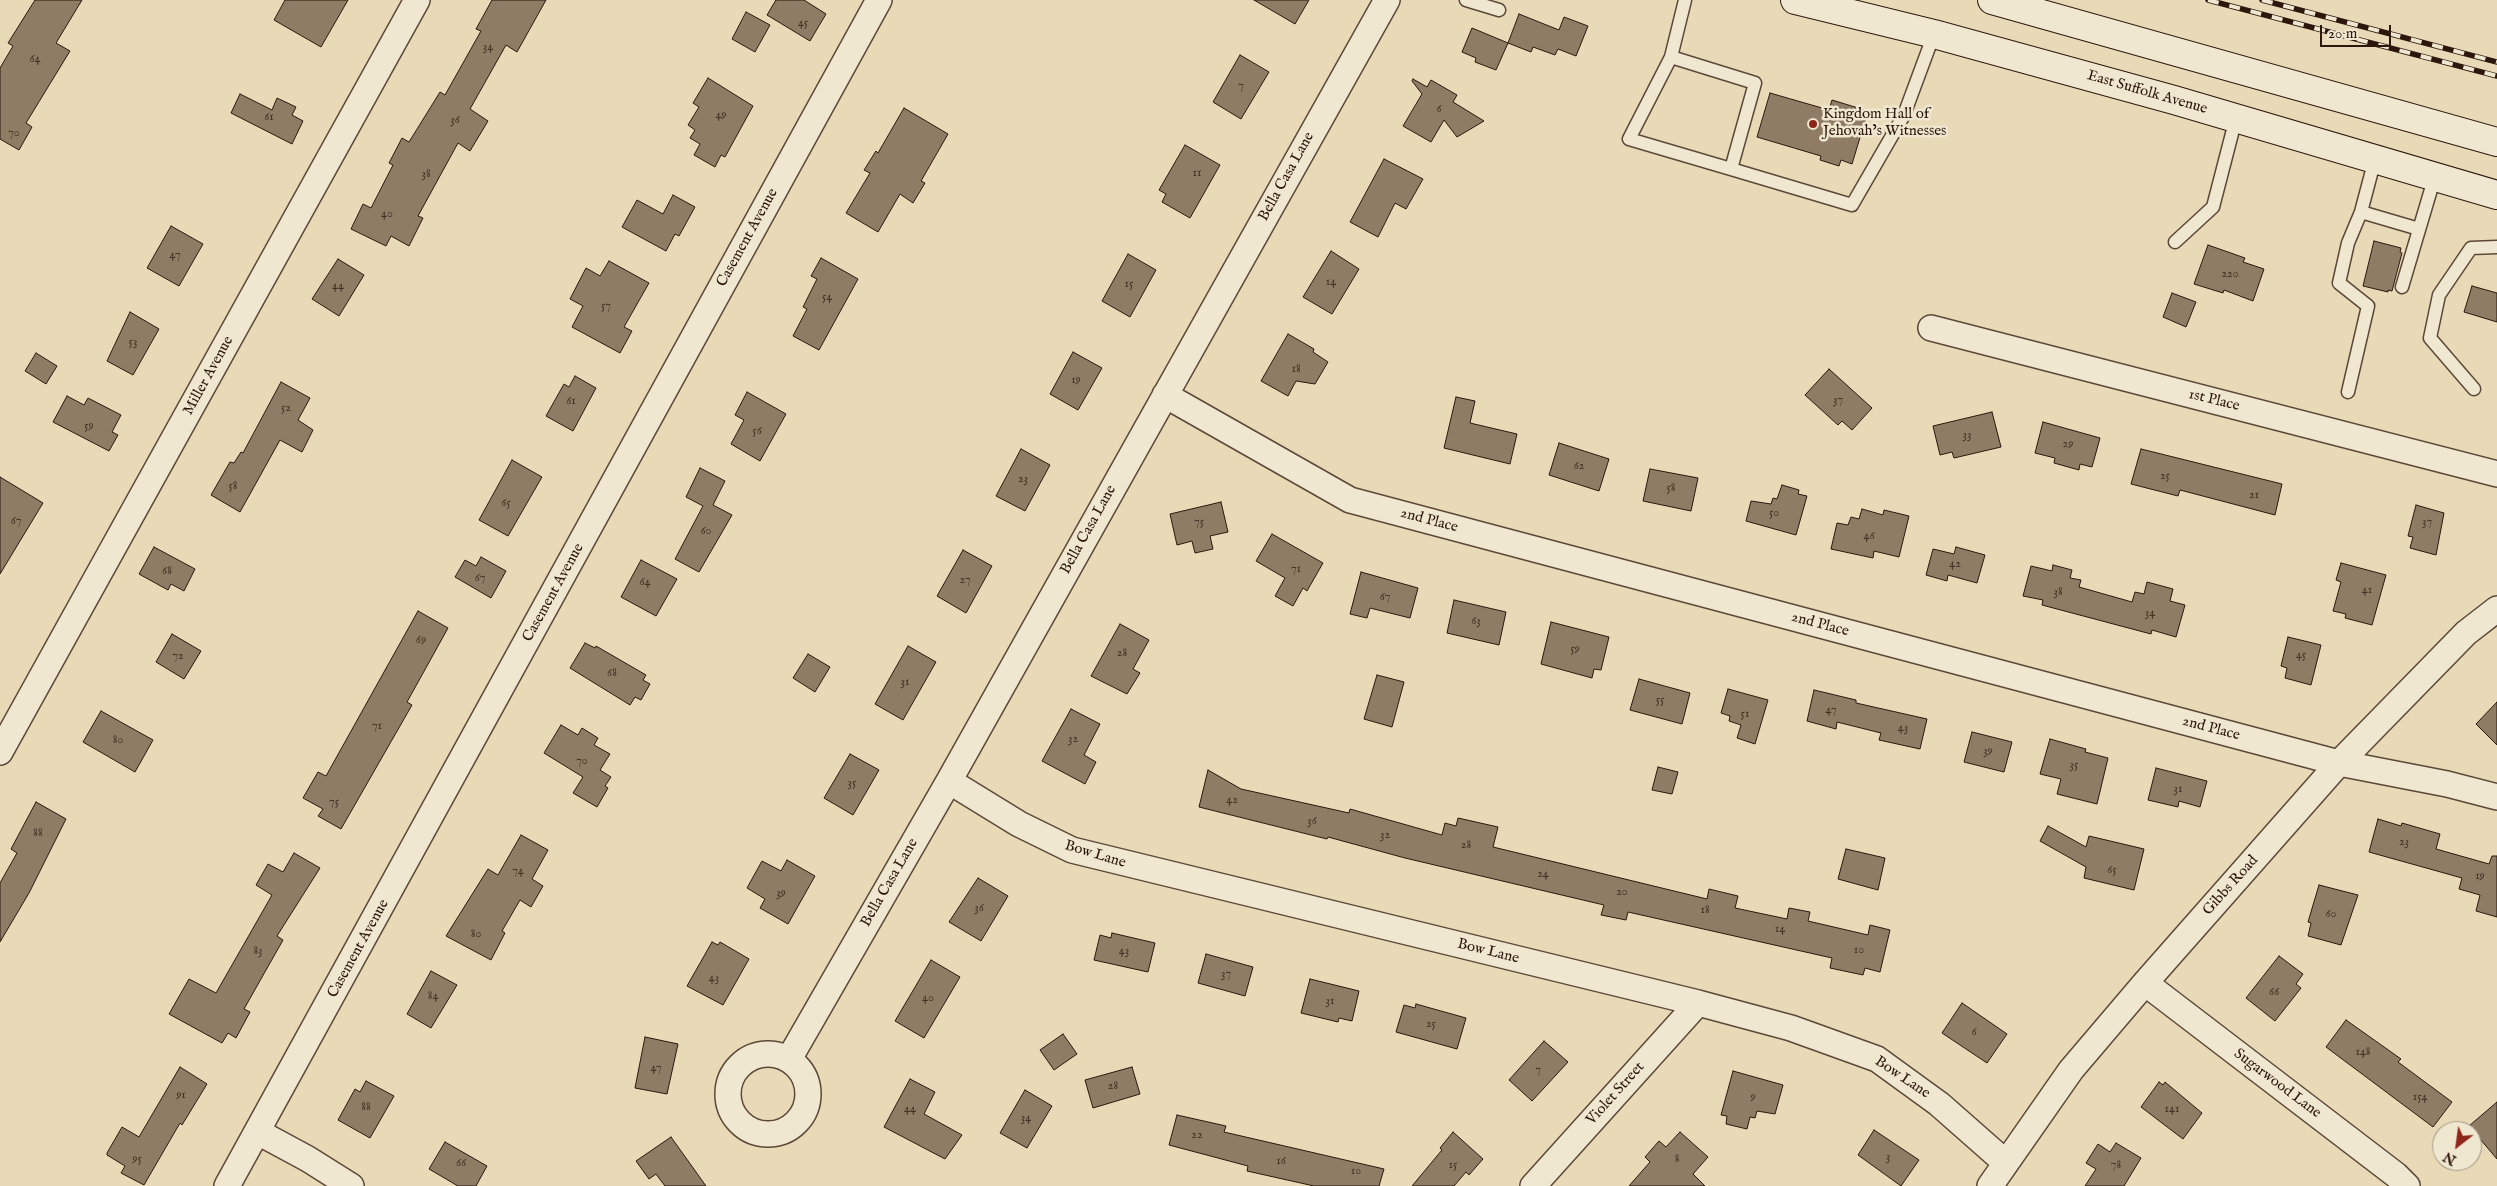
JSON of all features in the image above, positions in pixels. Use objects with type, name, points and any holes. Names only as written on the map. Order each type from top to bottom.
[{"type":"main road","name":"East Suffolk Avenue","points":[[1795,0],[1934,34],[2236,118],[2497,195]]},
{"type":"main road","points":[[1992,0],[2497,142]]},
{"type":"street","name":"Miller Avenue","points":[[0,752],[417,0]]},
{"type":"street","name":"Casement Avenue","points":[[227,1186],[879,0]]},
{"type":"street","name":"Bella Casa Lane","points":[[789,1059],[950,781],[1387,0]]},
{"type":"street","name":"1st Place","points":[[1931,328],[2497,474]]},
{"type":"street","name":"2nd Place","points":[[1165,395],[1350,500],[2339,764],[2447,784],[2497,797]]},
{"type":"street","name":"Gibbs Road","points":[[1990,1186],[2071,1070],[2145,983],[2339,764],[2466,633],[2497,609]]},
{"type":"street","name":"Bow Lane","points":[[950,781],[1019,824],[1072,850],[1698,1002],[1792,1028],[1876,1059],[1939,1104],[2006,1163]]},
{"type":"street","name":"Sugarwood Lane","points":[[2145,983],[2396,1175],[2407,1186]]},
{"type":"street","name":"Violet Street","points":[[1533,1186],[1698,1002]]},
{"type":"street","points":[[258,1132],[308,1159],[351,1186]]},
{"type":"lane","points":[[1466,0],[1500,10]]},
{"type":"lane","points":[[1685,0],[1671,57],[1629,139],[1852,204],[1904,115],[1934,34]]},
{"type":"lane","points":[[1671,57],[1756,83],[1731,169]]},
{"type":"lane","points":[[2176,242],[2213,207],[2236,118]]},
{"type":"lane","points":[[2348,392],[2368,306],[2339,283],[2348,243],[2361,212],[2375,159]]},
{"type":"lane","points":[[2402,287],[2435,176]]},
{"type":"lane","points":[[2361,212],[2419,229]]},
{"type":"lane","points":[[2474,389],[2430,338],[2439,295],[2471,248],[2497,247]]},
{"type":"building","points":[[35,0],[82,0],[56,43],[70,51],[26,123],[32,127],[19,150],[0,139],[0,68],[13,46],[8,43]]},
{"type":"building","points":[[285,0],[348,0],[321,47],[274,20]]},
{"type":"building","points":[[492,0],[546,0],[517,52],[506,45],[470,109],[488,121],[470,151],[458,143],[418,216],[423,218],[409,246],[391,236],[386,246],[351,229],[363,204],[371,208],[393,165],[389,163],[402,138],[409,142],[440,92],[445,95],[481,31],[476,29]]},
{"type":"building","points":[[776,0],[804,0],[826,14],[810,41],[767,15]]},
{"type":"building","points":[[1254,0],[1309,0],[1295,24]]},
{"type":"building","points":[[746,12],[770,25],[755,52],[732,39]]},
{"type":"building","points":[[1519,14],[1559,30],[1564,17],[1588,26],[1576,56],[1558,49],[1555,55],[1533,47],[1531,52],[1508,43]]},
{"type":"building","points":[[1472,28],[1508,43],[1496,70],[1475,62],[1476,58],[1462,52]]},
{"type":"building","points":[[1240,55],[1269,72],[1241,119],[1213,102]]},
{"type":"building","points":[[708,78],[753,106],[725,157],[721,155],[715,167],[694,155],[700,144],[690,138],[695,130],[688,125],[699,107],[693,103]]},
{"type":"building","points":[[1413,79],[1427,87],[1431,80],[1457,95],[1453,102],[1484,121],[1457,137],[1444,120],[1431,142],[1403,126],[1422,94],[1412,81]]},
{"type":"building","name":"Kingdom Hall of Jehovah’s Witnesses","points":[[1770,93],[1829,110],[1832,100],[1868,111],[1852,164],[1841,160],[1839,166],[1820,160],[1821,156],[1757,137]]},
{"type":"building","points":[[240,94],[272,110],[277,98],[296,107],[292,115],[303,121],[292,144],[231,113]]},
{"type":"building","points":[[904,108],[948,134],[921,181],[925,183],[913,203],[900,194],[878,232],[846,213],[870,173],[864,170],[876,151],[878,153]]},
{"type":"building","points":[[1185,145],[1220,165],[1190,218],[1162,202],[1166,194],[1159,190]]},
{"type":"building","points":[[1384,159],[1423,179],[1406,209],[1395,203],[1378,237],[1350,222]]},
{"type":"building","points":[[673,195],[695,207],[679,236],[675,234],[666,251],[622,227],[637,200],[663,214]]},
{"type":"building","points":[[171,226],[203,244],[179,286],[147,268]]},
{"type":"building","points":[[2374,241],[2401,248],[2400,252],[2402,253],[2392,291],[2388,290],[2388,292],[2363,286]]},
{"type":"building","points":[[2208,245],[2245,258],[2243,262],[2264,269],[2253,301],[2224,290],[2223,293],[2194,284]]},
{"type":"building","points":[[1331,251],[1359,269],[1332,314],[1303,297]]},
{"type":"building","points":[[1128,254],[1156,270],[1130,317],[1102,301]]},
{"type":"building","points":[[821,258],[858,279],[819,350],[793,336],[807,309],[803,307],[817,279],[811,276]]},
{"type":"building","points":[[338,259],[364,275],[339,316],[312,299]]},
{"type":"building","points":[[609,261],[649,283],[624,327],[632,331],[620,353],[572,327],[583,306],[570,299],[586,268],[600,276]]},
{"type":"building","points":[[2472,286],[2497,293],[2497,322],[2464,312]]},
{"type":"building","points":[[2172,293],[2196,302],[2186,327],[2163,317]]},
{"type":"building","points":[[130,312],[159,329],[133,375],[107,361]]},
{"type":"building","points":[[1288,334],[1314,349],[1313,352],[1328,362],[1315,384],[1296,381],[1288,396],[1261,381]]},
{"type":"building","points":[[1073,352],[1102,368],[1078,410],[1050,394]]},
{"type":"building","points":[[36,353],[57,366],[46,384],[25,371]]},
{"type":"building","points":[[1829,369],[1872,408],[1852,430],[1842,421],[1838,425],[1805,395]]},
{"type":"building","points":[[575,376],[596,388],[573,431],[546,416],[564,384],[569,387]]},
{"type":"building","points":[[281,382],[310,398],[298,420],[313,430],[302,452],[280,440],[240,512],[211,495],[230,462],[234,463],[241,452],[243,453]]},
{"type":"building","points":[[747,392],[786,414],[760,461],[731,444],[744,420],[735,415]]},
{"type":"building","points":[[67,396],[84,405],[88,398],[121,415],[112,432],[118,435],[109,451],[53,422]]},
{"type":"building","points":[[1456,397],[1475,401],[1470,423],[1517,434],[1510,464],[1444,448]]},
{"type":"building","points":[[1992,412],[2001,447],[1954,458],[1952,452],[1940,455],[1933,426]]},
{"type":"building","points":[[2043,422],[2100,438],[2092,467],[2080,464],[2079,470],[2054,463],[2055,458],[2035,453]]},
{"type":"building","points":[[1559,443],[1609,459],[1599,491],[1549,475]]},
{"type":"building","points":[[1021,449],[1050,465],[1025,511],[996,496]]},
{"type":"building","points":[[2141,449],[2282,484],[2275,515],[2180,490],[2178,496],[2131,484]]},
{"type":"building","points":[[512,460],[542,477],[508,536],[479,520]]},
{"type":"building","points":[[700,468],[725,481],[713,505],[732,515],[699,572],[675,559],[703,506],[686,497]]},
{"type":"building","points":[[1650,469],[1698,478],[1691,511],[1643,501]]},
{"type":"building","points":[[0,477],[43,503],[0,574]]},
{"type":"building","points":[[1782,485],[1799,490],[1798,494],[1807,496],[1796,535],[1746,521],[1751,501],[1771,504],[1773,498],[1777,499]]},
{"type":"building","points":[[1221,502],[1228,532],[1210,536],[1213,549],[1195,553],[1192,541],[1177,545],[1170,514]]},
{"type":"building","points":[[2416,505],[2444,513],[2436,555],[2410,548],[2413,537],[2408,536]]},
{"type":"building","points":[[1862,509],[1883,515],[1884,510],[1909,516],[1899,557],[1874,551],[1873,558],[1831,549],[1837,523],[1848,525],[1851,517],[1859,519]]},
{"type":"building","points":[[1272,534],[1323,563],[1307,591],[1303,588],[1293,606],[1275,596],[1285,578],[1256,561]]},
{"type":"building","points":[[154,547],[195,569],[184,591],[171,584],[168,590],[139,574]]},
{"type":"building","points":[[1956,547],[1985,555],[1977,583],[1948,575],[1947,581],[1926,575],[1933,549],[1954,554]]},
{"type":"building","points":[[963,550],[992,566],[966,613],[937,596]]},
{"type":"building","points":[[481,557],[506,571],[491,598],[455,577],[465,560],[476,566]]},
{"type":"building","points":[[641,560],[677,579],[656,616],[621,597]]},
{"type":"building","points":[[2341,563],[2386,575],[2372,625],[2345,618],[2346,614],[2333,611],[2341,582],[2336,580]]},
{"type":"building","points":[[2053,565],[2072,570],[2070,578],[2081,580],[2079,587],[2132,602],[2135,592],[2144,594],[2147,582],[2173,589],[2170,601],[2185,605],[2176,637],[2152,630],[2151,634],[2042,605],[2043,600],[2023,596],[2031,566],[2052,571]]},
{"type":"building","points":[[1361,572],[1418,588],[1410,618],[1370,608],[1367,618],[1350,614]]},
{"type":"building","points":[[1454,600],[1506,612],[1499,645],[1447,633]]},
{"type":"building","points":[[418,611],[448,628],[407,702],[412,705],[341,829],[318,816],[323,809],[303,798],[318,772],[326,776]]},
{"type":"building","points":[[1551,622],[1609,637],[1601,670],[1594,669],[1592,678],[1541,664]]},
{"type":"building","points":[[1120,624],[1149,640],[1133,669],[1140,673],[1127,694],[1091,676]]},
{"type":"building","points":[[172,634],[201,651],[184,679],[156,662]]},
{"type":"building","points":[[2288,637],[2321,645],[2311,685],[2285,678],[2287,668],[2281,666]]},
{"type":"building","points":[[585,643],[595,648],[596,646],[646,675],[643,680],[650,684],[641,700],[635,697],[630,705],[570,668]]},
{"type":"building","points":[[908,646],[936,662],[903,720],[875,704]]},
{"type":"building","points":[[808,654],[830,667],[815,692],[793,678]]},
{"type":"building","points":[[1377,675],[1404,682],[1392,727],[1364,719]]},
{"type":"building","points":[[1639,679],[1690,693],[1682,724],[1630,710]]},
{"type":"building","points":[[1728,689],[1768,700],[1755,744],[1737,738],[1741,725],[1729,721],[1730,716],[1721,713]]},
{"type":"building","points":[[1814,690],[1856,700],[1856,703],[1927,719],[1920,749],[1879,740],[1881,733],[1837,722],[1836,729],[1807,721]]},
{"type":"building","points":[[2497,702],[2497,745],[2476,724]]},
{"type":"building","points":[[1071,709],[1100,724],[1084,755],[1096,762],[1085,784],[1042,761]]},
{"type":"building","points":[[101,711],[153,740],[135,772],[83,742]]},
{"type":"building","points":[[561,725],[578,735],[582,728],[598,738],[594,745],[610,754],[600,770],[611,777],[605,786],[608,788],[597,807],[573,793],[583,777],[544,753]]},
{"type":"building","points":[[1972,732],[2012,742],[2004,772],[1964,762]]},
{"type":"building","points":[[2050,739],[2086,749],[2085,752],[2108,758],[2097,804],[2057,794],[2061,779],[2040,774]]},
{"type":"building","points":[[850,754],[879,770],[853,815],[824,798]]},
{"type":"building","points":[[1658,767],[1678,772],[1672,794],[1652,790]]},
{"type":"building","points":[[2156,768],[2207,781],[2200,807],[2179,801],[2178,807],[2148,800]]},
{"type":"building","points":[[1208,770],[1241,789],[1349,813],[1350,809],[1442,835],[1445,823],[1456,826],[1458,818],[1498,827],[1493,847],[1707,899],[1709,889],[1738,896],[1735,908],[1787,919],[1789,908],[1810,912],[1808,921],[1868,935],[1870,925],[1890,930],[1880,972],[1865,968],[1863,975],[1830,968],[1832,958],[1628,912],[1626,920],[1601,915],[1604,905],[1199,807]]},
{"type":"building","points":[[36,802],[66,819],[29,893],[0,942],[0,883],[17,853],[11,849]]},
{"type":"building","points":[[2378,819],[2401,826],[2402,823],[2440,834],[2436,849],[2489,864],[2492,856],[2497,856],[2497,917],[2476,911],[2480,895],[2459,889],[2462,878],[2369,852]]},
{"type":"building","points":[[2048,826],[2086,847],[2089,836],[2144,849],[2134,890],[2084,878],[2086,867],[2040,841]]},
{"type":"building","points":[[521,835],[548,850],[532,879],[543,886],[531,907],[520,900],[502,931],[505,933],[491,960],[446,936],[488,869],[498,875]]},
{"type":"building","points":[[1846,849],[1885,858],[1878,890],[1838,879]]},
{"type":"building","points":[[294,853],[320,868],[277,936],[283,940],[244,1009],[250,1012],[236,1038],[228,1033],[222,1043],[169,1014],[189,979],[216,993],[272,895],[256,885],[268,864],[283,872]]},
{"type":"building","points":[[787,860],[815,876],[788,924],[760,908],[765,899],[747,888],[762,861],[781,871]]},
{"type":"building","points":[[978,878],[1008,896],[981,941],[949,922]]},
{"type":"building","points":[[2319,885],[2358,895],[2341,945],[2308,936],[2311,923],[2308,922]]},
{"type":"building","points":[[1112,933],[1155,943],[1148,972],[1094,960],[1100,935],[1111,938]]},
{"type":"building","points":[[712,942],[718,945],[720,942],[749,959],[723,1005],[687,986]]},
{"type":"building","points":[[1206,954],[1253,967],[1245,996],[1198,983]]},
{"type":"building","points":[[2279,956],[2303,974],[2296,984],[2301,988],[2275,1021],[2246,998]]},
{"type":"building","points":[[931,960],[960,977],[924,1038],[895,1021]]},
{"type":"building","points":[[431,971],[457,985],[431,1028],[407,1014]]},
{"type":"building","points":[[1310,979],[1359,991],[1352,1021],[1339,1018],[1338,1022],[1301,1013]]},
{"type":"building","points":[[1962,1003],[2007,1034],[1987,1063],[1942,1033]]},
{"type":"building","points":[[1416,1004],[1466,1018],[1457,1049],[1396,1032],[1404,1005],[1415,1008]]},
{"type":"building","points":[[2346,1020],[2401,1059],[2398,1062],[2452,1102],[2438,1121],[2432,1121],[2432,1126],[2326,1047]]},
{"type":"building","points":[[1063,1034],[1077,1054],[1054,1070],[1040,1050]]},
{"type":"building","points":[[645,1037],[678,1044],[667,1094],[635,1088]]},
{"type":"building","points":[[1544,1041],[1568,1062],[1532,1101],[1509,1080]]},
{"type":"building","points":[[180,1067],[207,1084],[182,1125],[180,1123],[144,1185],[121,1173],[125,1166],[107,1155],[107,1153],[122,1127],[139,1137]]},
{"type":"building","points":[[1132,1067],[1140,1094],[1093,1108],[1085,1080]]},
{"type":"building","points":[[1733,1071],[1783,1085],[1775,1114],[1757,1111],[1755,1118],[1750,1117],[1747,1129],[1726,1124],[1727,1116],[1721,1115]]},
{"type":"building","points":[[910,1079],[935,1092],[924,1114],[962,1135],[945,1159],[884,1127]]},
{"type":"building","points":[[366,1081],[394,1096],[370,1138],[338,1120],[355,1089],[360,1092]]},
{"type":"building","points":[[2159,1082],[2163,1085],[2165,1082],[2202,1113],[2183,1139],[2141,1107]]},
{"type":"building","points":[[1025,1090],[1052,1106],[1027,1148],[1000,1133]]},
{"type":"building","points":[[2497,1102],[2497,1159],[2482,1141],[2482,1121],[2475,1121]]},
{"type":"building","points":[[1177,1115],[1226,1126],[1224,1132],[1384,1169],[1379,1186],[1314,1186],[1247,1171],[1248,1166],[1169,1145]]},
{"type":"building","points":[[1874,1130],[1919,1160],[1901,1186],[1858,1155]]},
{"type":"building","points":[[1453,1132],[1483,1159],[1469,1175],[1466,1172],[1454,1186],[1412,1186],[1442,1150],[1440,1148]]},
{"type":"building","points":[[1680,1132],[1708,1157],[1693,1174],[1705,1186],[1629,1186],[1650,1162],[1645,1157],[1659,1141],[1666,1147]]},
{"type":"building","points":[[671,1137],[706,1186],[665,1186],[656,1174],[649,1179],[636,1161]]},
{"type":"building","points":[[445,1142],[487,1166],[476,1186],[458,1186],[429,1169]]},
{"type":"building","points":[[2116,1143],[2141,1158],[2124,1186],[2085,1186],[2096,1169],[2086,1163],[2098,1144],[2110,1152]]},
{"type":"railway","points":[[2208,0],[2497,76]]},
{"type":"railway","points":[[2262,0],[2497,62]]},
{"type":"place","name":"Kingdom Hall of Jehovah’s Witnesses","points":[[1813,124]]}]
